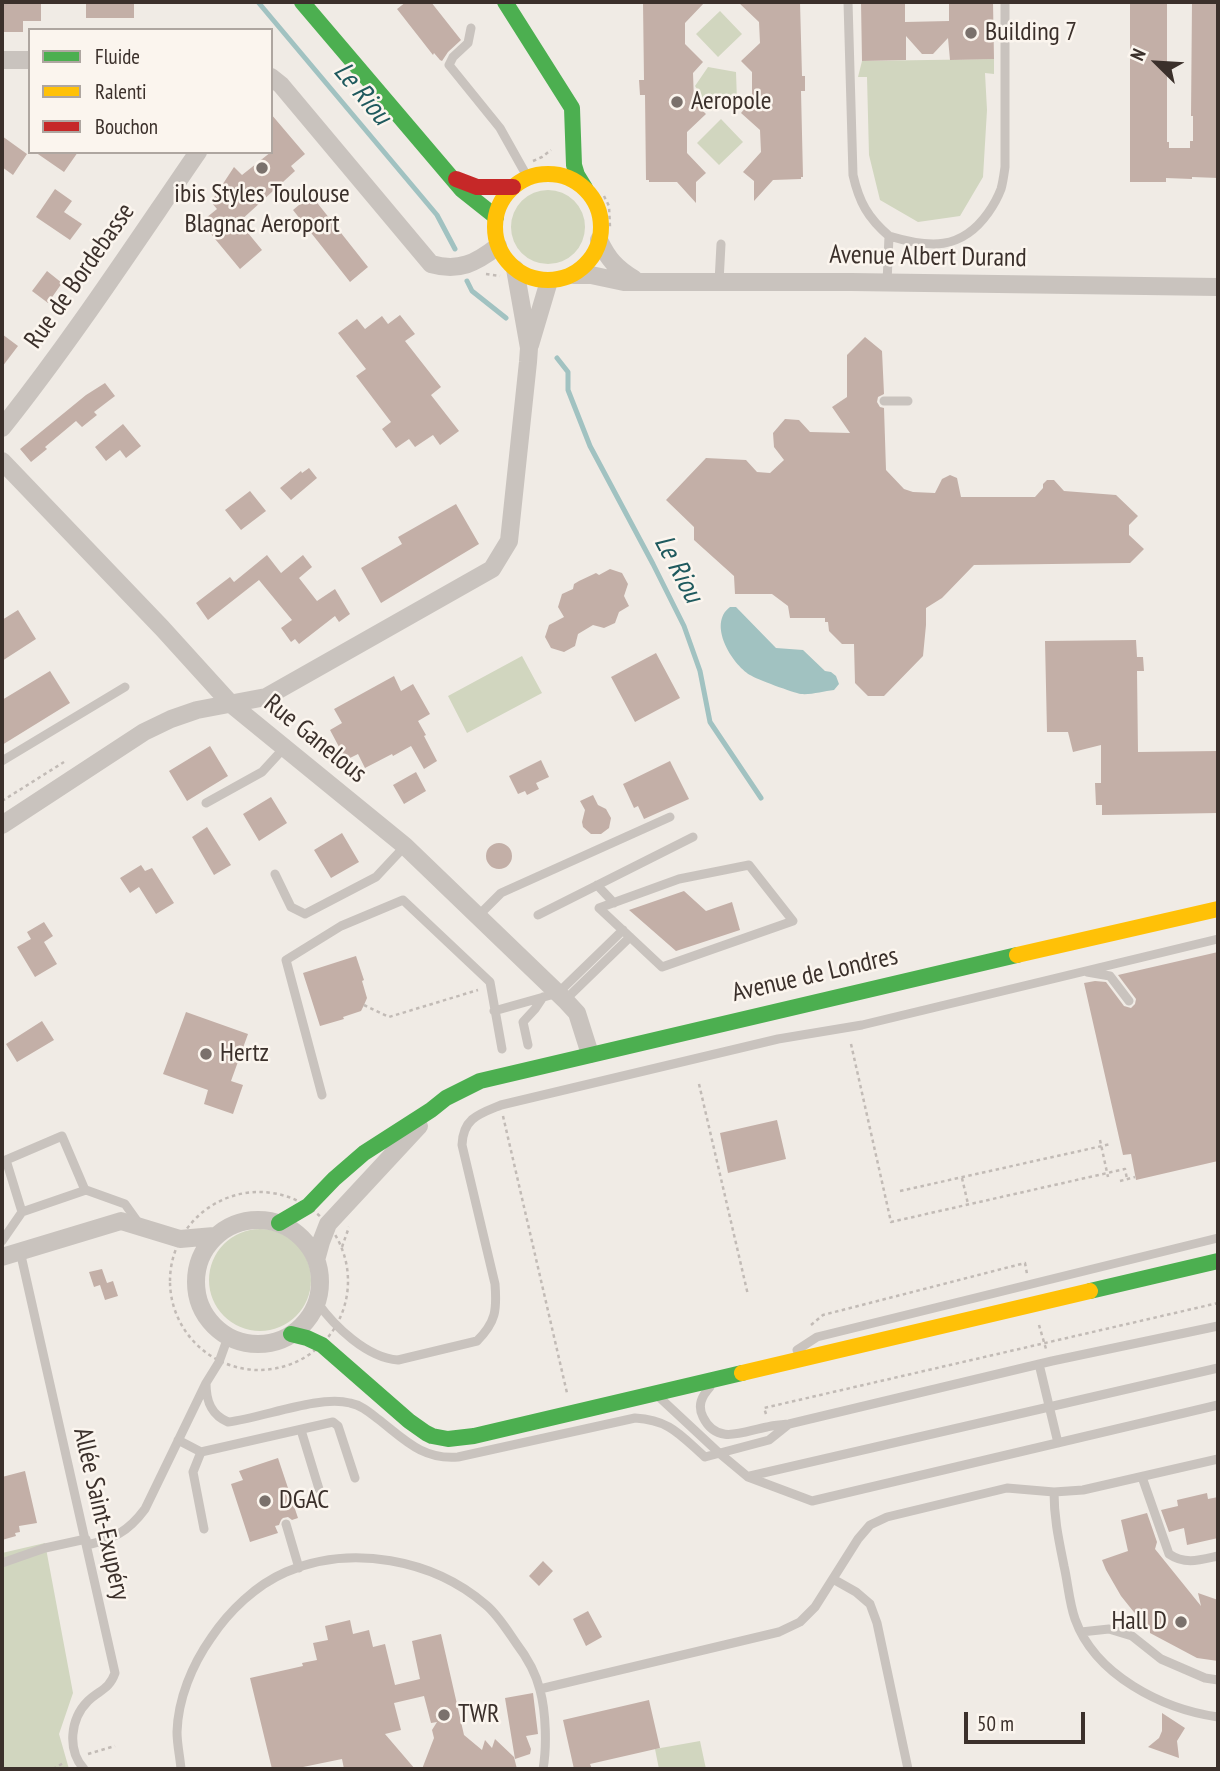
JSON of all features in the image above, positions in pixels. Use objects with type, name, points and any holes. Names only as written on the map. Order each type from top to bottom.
[{"type":"main road","points":[[302,2],[454,178],[461,190],[478,201],[487,212],[496,216]]},
{"type":"main road","points":[[314,2],[338,42]]},
{"type":"main road","points":[[505,2],[572,108],[576,172],[592,196],[602,223],[595,253],[589,262],[573,275],[549,281],[532,278],[515,269],[498,246],[495,228],[500,206],[513,187]]},
{"type":"main road","points":[[454,178],[477,188],[513,187],[536,176],[556,156],[563,142],[564,120],[560,90]]},
{"type":"main road","points":[[536,176],[561,175],[585,188]]},
{"type":"main road","name":"Avenue de Londres","points":[[279,1223],[308,1206],[364,1153],[446,1098],[480,1081],[1218,909]]},
{"type":"main road","points":[[291,1334],[322,1345],[409,1421],[424,1432],[443,1439],[467,1437],[1218,1261]]},
{"type":"street","points":[[2,60],[28,60]]},
{"type":"street","points":[[273,79],[431,264],[454,268],[480,260],[498,246]]},
{"type":"street","name":"Rue de Bordebasse","points":[[2,428],[101,293],[197,154]]},
{"type":"street","points":[[599,240],[617,268],[636,281]]},
{"type":"street","points":[[515,269],[529,348]]},
{"type":"street","name":"Avenue Albert Durand","points":[[573,275],[591,275],[624,282],[1218,287]]},
{"type":"street","points":[[2,825],[144,732],[197,710],[266,697],[492,569],[509,541],[529,348],[549,281]]},
{"type":"street","name":"Rue Ganelous","points":[[2,461],[231,704],[405,846],[479,915],[555,996],[577,1013],[590,1054]]},
{"type":"street","name":"Avenue de Londres","points":[[316,1260],[328,1224],[409,1138],[431,1110]]},
{"type":"street","points":[[248,1220],[279,1223],[300,1235],[311,1249],[318,1266],[320,1284],[317,1302],[298,1329],[282,1339],[264,1344],[246,1343],[228,1337],[212,1325],[201,1309],[195,1290],[196,1270],[202,1252],[214,1236],[230,1225],[248,1220]]},
{"type":"street","points":[[2,1257],[121,1221],[180,1239],[214,1236]]},
{"type":"street","points":[[180,1239],[196,1270]]},
{"type":"street","points":[[1034,1304],[1059,1308],[1218,1272]]},
{"type":"lane","points":[[848,2],[853,175],[858,196],[866,211],[889,236],[924,244],[947,242],[962,238],[973,231],[993,205],[1001,189],[1005,167],[1005,2]]},
{"type":"lane","points":[[471,28],[468,43],[453,57],[449,65],[536,176]]},
{"type":"lane","points":[[887,283],[889,236]]},
{"type":"lane","points":[[719,282],[721,244]]},
{"type":"lane","points":[[884,401],[908,401]]},
{"type":"lane","points":[[2,761],[125,687]]},
{"type":"lane","points":[[206,803],[262,772],[284,747]]},
{"type":"lane","points":[[479,915],[501,893],[670,817]]},
{"type":"lane","points":[[538,915],[693,837]]},
{"type":"lane","points":[[275,874],[291,907],[305,914],[376,877],[405,846]]},
{"type":"lane","points":[[750,865],[793,921],[662,967],[599,908],[614,903],[679,879],[750,865]]},
{"type":"lane","points":[[597,885],[614,903]]},
{"type":"lane","points":[[322,1095],[286,960],[341,926],[403,901],[490,982],[502,1049]]},
{"type":"lane","points":[[494,1011],[555,996],[622,930]]},
{"type":"lane","points":[[528,1045],[523,1022],[535,1009],[630,937]]},
{"type":"lane","points":[[317,1302],[337,1325],[378,1356],[388,1359],[398,1360],[477,1340],[485,1333],[497,1307],[495,1284],[462,1144],[463,1134],[470,1120],[501,1105],[778,1039],[862,1024],[1218,939]]},
{"type":"lane","points":[[1081,971],[1110,976],[1129,1001]]},
{"type":"lane","points":[[22,1212],[6,1160],[62,1136],[85,1190]]},
{"type":"lane","points":[[2,1241],[22,1212],[85,1190],[125,1204],[141,1227]]},
{"type":"lane","points":[[775,1364],[817,1337],[1218,1238]]},
{"type":"lane","name":"Allée Saint-Exupéry","points":[[20,1251],[115,1673],[108,1686],[88,1701],[76,1721],[74,1749],[76,1758],[84,1769]]},
{"type":"lane","points":[[718,1378],[706,1392],[700,1405],[703,1418],[715,1431],[732,1435],[1218,1326]]},
{"type":"lane","points":[[2,1563],[45,1548],[114,1538],[136,1521],[145,1509],[206,1383],[219,1362],[228,1337]]},
{"type":"lane","points":[[1039,1364],[1058,1443]]},
{"type":"lane","points":[[748,1477],[1218,1368]]},
{"type":"lane","points":[[206,1383],[210,1408],[214,1414],[228,1422],[324,1401],[346,1402],[364,1408],[421,1451],[445,1457],[458,1457],[635,1418],[660,1422],[672,1428],[705,1457],[769,1440],[789,1424]]},
{"type":"lane","points":[[655,1393],[748,1477],[812,1500],[1218,1405]]},
{"type":"lane","points":[[178,1440],[201,1452],[333,1422],[338,1426],[355,1478]]},
{"type":"lane","points":[[300,1430],[319,1489]]},
{"type":"lane","points":[[201,1452],[193,1472],[204,1529]]},
{"type":"lane","points":[[540,1689],[779,1632],[800,1622],[816,1607],[858,1539],[870,1525],[887,1517],[1007,1488],[1054,1492],[1083,1490],[1218,1459]]},
{"type":"lane","points":[[1142,1477],[1169,1554],[1177,1560],[1189,1562],[1218,1556]]},
{"type":"lane","points":[[1054,1492],[1054,1516],[1074,1617],[1088,1645],[1102,1662],[1148,1695],[1218,1717]]},
{"type":"lane","points":[[286,1524],[299,1569]]},
{"type":"lane","points":[[181,1769],[177,1731],[182,1702],[189,1677],[200,1654],[219,1625],[265,1584],[287,1572],[321,1562],[350,1558],[412,1565],[437,1574],[488,1606],[524,1655],[540,1689],[545,1727],[543,1769]]},
{"type":"lane","points":[[833,1579],[856,1592],[870,1604],[877,1623],[908,1769]]},
{"type":"lane","points":[[1081,1632],[1109,1629],[1132,1636],[1161,1659],[1205,1678],[1218,1680]]},
{"type":"path","points":[[2,801],[66,761]]},
{"type":"path","points":[[364,1005],[389,1017],[480,989],[491,992]]},
{"type":"path","points":[[851,1044],[891,1222],[1125,1169],[1127,1179]]},
{"type":"path","points":[[699,1084],[748,1295]]},
{"type":"path","points":[[501,1105],[567,1393]]},
{"type":"path","points":[[1100,1140],[1108,1175]]},
{"type":"path","points":[[900,1191],[1111,1144]]},
{"type":"path","points":[[1120,1181],[1135,1177]]},
{"type":"path","points":[[962,1178],[968,1205]]},
{"type":"path","points":[[261,1191],[286,1195],[308,1206],[328,1224],[342,1247],[348,1274],[346,1300],[337,1325],[322,1345],[304,1359],[284,1367],[262,1371],[240,1369],[219,1362],[203,1352],[190,1339],[172,1306],[170,1269],[180,1239],[194,1219],[214,1203],[237,1194],[261,1191]]},
{"type":"path","points":[[769,1426],[764,1408],[1218,1303]]},
{"type":"green space","points":[[720,11],[742,34],[718,57],[696,34]]},
{"type":"green space","points":[[994,59],[994,74],[985,73],[987,110],[983,177],[960,216],[918,222],[880,200],[869,155],[867,77],[858,77],[862,61]]},
{"type":"green space","points":[[708,67],[736,72],[737,101],[711,111],[695,86]]},
{"type":"green space","points":[[721,119],[743,142],[719,165],[697,143]]},
{"type":"green space","points":[[541,190],[555,190],[569,196],[579,206],[585,227],[583,241],[569,258],[555,264],[541,264],[527,258],[517,248],[511,234],[511,220],[517,206],[527,196]]},
{"type":"green space","points":[[522,656],[542,693],[467,733],[448,696]]},
{"type":"green space","points":[[260,1229],[289,1237],[303,1251],[311,1280],[303,1309],[289,1323],[260,1331],[231,1323],[217,1309],[209,1280],[217,1251],[231,1237]]},
{"type":"green space","points":[[45,1543],[73,1693],[59,1734],[69,1769],[2,1769],[2,1553]]},
{"type":"green space","points":[[700,1741],[706,1769],[659,1769],[655,1749]]},
{"type":"water","points":[[730,607],[736,607],[776,648],[803,650],[825,671],[836,676],[839,684],[834,690],[801,694],[750,675],[736,662],[721,633],[724,614]]},
{"type":"building","points":[[2,2],[41,2],[41,21],[23,21],[23,32],[2,32]]},
{"type":"building","points":[[86,2],[134,2],[134,18],[86,18]]},
{"type":"building","points":[[406,2],[431,2],[461,40],[442,61],[434,53],[433,55],[397,9]]},
{"type":"building","name":"Aeropole","points":[[643,2],[705,2],[685,23],[685,44],[703,62],[693,73],[694,102],[706,114],[687,132],[687,153],[706,173],[696,182],[696,203],[677,182],[646,180],[645,95],[640,95],[639,80],[644,80]]},
{"type":"building","name":"Aeropole","points":[[738,2],[800,2],[802,76],[805,76],[805,91],[801,91],[803,177],[773,180],[754,201],[754,181],[743,172],[761,152],[760,130],[741,113],[752,100],[752,72],[741,61],[760,43],[759,22]]},
{"type":"building","name":"Building 7","points":[[861,2],[905,2],[905,22],[949,21],[949,2],[993,2],[994,59],[950,60],[948,38],[933,54],[922,54],[906,36],[906,60],[862,61]]},
{"type":"building","points":[[1130,2],[1167,2],[1167,142],[1169,148],[1190,148],[1190,141],[1193,141],[1192,2],[1218,2],[1218,178],[1166,178],[1166,182],[1130,182]]},
{"type":"building","points":[[273,116],[305,154],[291,166],[295,171],[239,222],[262,250],[240,269],[201,222],[217,209],[211,202],[234,167],[242,175],[268,154],[273,154]]},
{"type":"building","points":[[2,136],[27,154],[13,175],[2,167]]},
{"type":"building","points":[[38,154],[77,154],[64,172]]},
{"type":"building","points":[[55,189],[72,201],[64,212],[82,224],[70,240],[36,217]]},
{"type":"building","points":[[311,195],[368,267],[350,282],[293,210]]},
{"type":"building","points":[[47,271],[62,283],[48,303],[32,291]]},
{"type":"building","points":[[400,315],[415,334],[405,341],[441,387],[431,395],[459,431],[440,445],[433,435],[415,447],[409,439],[396,448],[382,429],[391,422],[356,376],[366,369],[338,333],[357,319],[365,329],[382,316],[388,324]]},
{"type":"building","points":[[2,334],[18,346],[2,367]]},
{"type":"building","points":[[865,337],[882,351],[884,394],[878,397],[877,402],[884,408],[886,470],[904,489],[935,493],[942,479],[950,475],[957,478],[961,497],[1035,497],[1047,480],[1054,480],[1064,491],[1116,495],[1138,516],[1129,525],[1129,535],[1144,549],[1130,563],[974,565],[942,598],[926,608],[923,656],[884,696],[868,696],[855,683],[854,644],[842,644],[829,631],[825,618],[790,618],[788,606],[772,594],[735,594],[734,576],[694,540],[694,527],[666,500],[706,458],[746,460],[757,472],[770,473],[784,460],[774,447],[773,433],[785,419],[799,420],[810,432],[850,433],[832,407],[847,397],[847,355]]},
{"type":"building","points":[[105,383],[115,396],[94,412],[97,415],[82,427],[76,421],[31,462],[20,449],[86,395]]},
{"type":"building","points":[[123,424],[141,446],[126,458],[120,450],[106,461],[95,447]]},
{"type":"building","points":[[309,468],[317,478],[291,500],[280,488]]},
{"type":"building","points":[[250,491],[266,511],[241,530],[225,510]]},
{"type":"building","points":[[456,504],[479,544],[381,603],[361,568],[402,544],[398,537]]},
{"type":"building","points":[[267,555],[281,573],[303,555],[312,567],[299,578],[317,601],[335,589],[350,614],[339,622],[335,616],[299,644],[295,639],[291,642],[281,628],[292,620],[259,580],[208,620],[196,603],[230,577],[234,582]]},
{"type":"building","points":[[610,569],[622,573],[628,584],[624,596],[629,606],[619,612],[615,623],[604,628],[593,625],[578,634],[575,646],[564,652],[551,648],[545,637],[549,625],[564,617],[558,607],[562,594],[573,589],[574,584],[579,581]]},
{"type":"building","points":[[18,610],[36,639],[2,661],[2,620]]},
{"type":"building","points":[[1136,640],[1137,657],[1143,657],[1144,671],[1137,671],[1138,752],[1218,751],[1218,813],[1102,815],[1102,805],[1096,805],[1095,783],[1101,783],[1101,745],[1073,752],[1068,732],[1047,732],[1045,641]]},
{"type":"building","points":[[656,653],[680,698],[635,722],[611,677]]},
{"type":"building","points":[[50,671],[70,703],[2,745],[2,700]]},
{"type":"building","points":[[394,676],[401,691],[413,684],[430,714],[418,721],[437,761],[424,769],[411,746],[365,768],[358,754],[346,760],[330,730],[342,723],[334,709]]},
{"type":"building","points":[[210,746],[228,776],[187,801],[169,771]]},
{"type":"building","points":[[541,760],[549,777],[536,783],[539,789],[527,795],[525,791],[518,794],[509,776]]},
{"type":"building","points":[[670,761],[689,799],[644,819],[638,806],[634,808],[623,784]]},
{"type":"building","points":[[416,772],[426,791],[404,804],[393,785]]},
{"type":"building","points":[[593,795],[598,805],[606,809],[611,818],[609,828],[601,834],[591,834],[583,827],[585,810],[580,801]]},
{"type":"building","points":[[271,797],[287,823],[259,841],[243,814]]},
{"type":"building","points":[[207,827],[231,865],[214,875],[192,837]]},
{"type":"building","points":[[342,833],[359,862],[331,878],[314,850]]},
{"type":"building","points":[[499,843],[508,847],[512,856],[508,865],[499,869],[490,865],[486,856],[490,847]]},
{"type":"building","points":[[141,865],[145,871],[152,868],[174,903],[156,914],[139,887],[130,893],[120,878]]},
{"type":"building","points":[[684,891],[706,911],[732,902],[740,930],[676,951],[629,910]]},
{"type":"building","points":[[44,922],[53,936],[44,942],[57,964],[35,977],[17,947],[31,939],[27,932]]},
{"type":"building","points":[[1218,952],[1218,1161],[1136,1180],[1131,1154],[1123,1155],[1084,983],[1106,982],[1124,1006],[1131,1008],[1136,999],[1118,975]]},
{"type":"building","points":[[356,956],[367,998],[361,1011],[320,1026],[303,973]]},
{"type":"building","name":"Hertz","points":[[186,1012],[248,1034],[231,1081],[243,1085],[233,1114],[204,1104],[208,1090],[163,1074]]},
{"type":"building","points":[[42,1021],[54,1040],[17,1062],[6,1044]]},
{"type":"building","points":[[777,1120],[786,1159],[728,1173],[720,1133]]},
{"type":"building","points":[[102,1269],[107,1283],[113,1281],[118,1296],[105,1300],[100,1285],[94,1287],[89,1272]]},
{"type":"building","points":[[278,1458],[298,1518],[283,1518],[279,1525],[275,1526],[278,1533],[250,1542],[231,1484],[243,1480],[239,1471]]},
{"type":"building","points":[[25,1471],[37,1523],[19,1526],[20,1532],[15,1533],[16,1536],[2,1540],[2,1477]]},
{"type":"building","points":[[1207,1493],[1208,1499],[1218,1497],[1218,1538],[1187,1545],[1184,1528],[1169,1532],[1161,1510],[1178,1506],[1177,1500]]},
{"type":"building","name":"Hall D","points":[[1147,1513],[1157,1542],[1155,1549],[1201,1606],[1198,1593],[1218,1600],[1218,1661],[1197,1658],[1150,1633],[1150,1628],[1121,1596],[1106,1570],[1102,1560],[1128,1551],[1121,1520]]},
{"type":"building","points":[[543,1561],[553,1571],[539,1586],[529,1576]]},
{"type":"building","points":[[588,1611],[602,1637],[586,1646],[573,1619]]},
{"type":"building","points":[[350,1620],[353,1634],[369,1630],[373,1647],[385,1644],[395,1685],[420,1679],[412,1641],[441,1634],[464,1735],[482,1750],[485,1740],[492,1748],[495,1739],[514,1757],[517,1769],[422,1769],[434,1738],[432,1730],[437,1722],[431,1723],[424,1696],[394,1703],[401,1730],[385,1734],[415,1769],[344,1769],[342,1759],[303,1769],[272,1769],[250,1678],[303,1666],[302,1663],[317,1660],[313,1643],[328,1640],[325,1626]]},
{"type":"building","points":[[533,1693],[538,1734],[526,1736],[530,1754],[515,1759],[505,1698]]},
{"type":"building","points":[[649,1700],[660,1748],[590,1764],[592,1769],[574,1769],[563,1720]]},
{"type":"building","points":[[1162,1713],[1185,1728],[1177,1741],[1179,1758],[1148,1747],[1159,1738],[1162,1731]]},
{"type":"waterway","name":"Le Riou","points":[[258,2],[437,215],[455,249]]},
{"type":"waterway","name":"Le Riou","points":[[467,281],[472,291],[506,318]]},
{"type":"waterway","name":"Le Riou","points":[[557,358],[568,372],[568,390],[590,446],[684,626],[700,671],[710,722],[761,798]]},
{"type":"traffic: fast","points":[[302,2],[462,190],[496,217]]},
{"type":"traffic: fast","points":[[505,2],[572,108],[574,165],[585,188]]},
{"type":"traffic: fast","points":[[279,1223],[308,1206],[364,1153],[446,1098],[480,1081],[1017,955]]},
{"type":"traffic: fast","points":[[1090,1291],[1218,1261]]},
{"type":"traffic: fast","points":[[291,1334],[322,1345],[409,1421],[432,1436],[448,1439],[474,1436],[742,1373]]},
{"type":"traffic: slow","points":[[548,174],[568,178],[585,190],[597,207],[601,227],[597,247],[585,264],[568,276],[548,280],[528,276],[511,264],[499,247],[495,227],[499,207],[511,190],[528,178],[548,174]]},
{"type":"traffic: slow","points":[[1017,955],[1218,909]]},
{"type":"traffic: slow","points":[[742,1373],[1090,1291]]},
{"type":"traffic: jam","points":[[456,179],[477,187],[513,187]]},
{"type":"place","name":"Building 7","points":[[971,33]]},
{"type":"place","name":"Aeropole","points":[[677,102]]},
{"type":"place","name":"ibis Styles Toulouse Blagnac Aeroport","points":[[262,168]]},
{"type":"place","name":"Hertz","points":[[206,1054]]},
{"type":"place","name":"DGAC","points":[[265,1501]]},
{"type":"place","name":"Hall D","points":[[1181,1622]]},
{"type":"place","name":"TWR","points":[[444,1715]]}]
